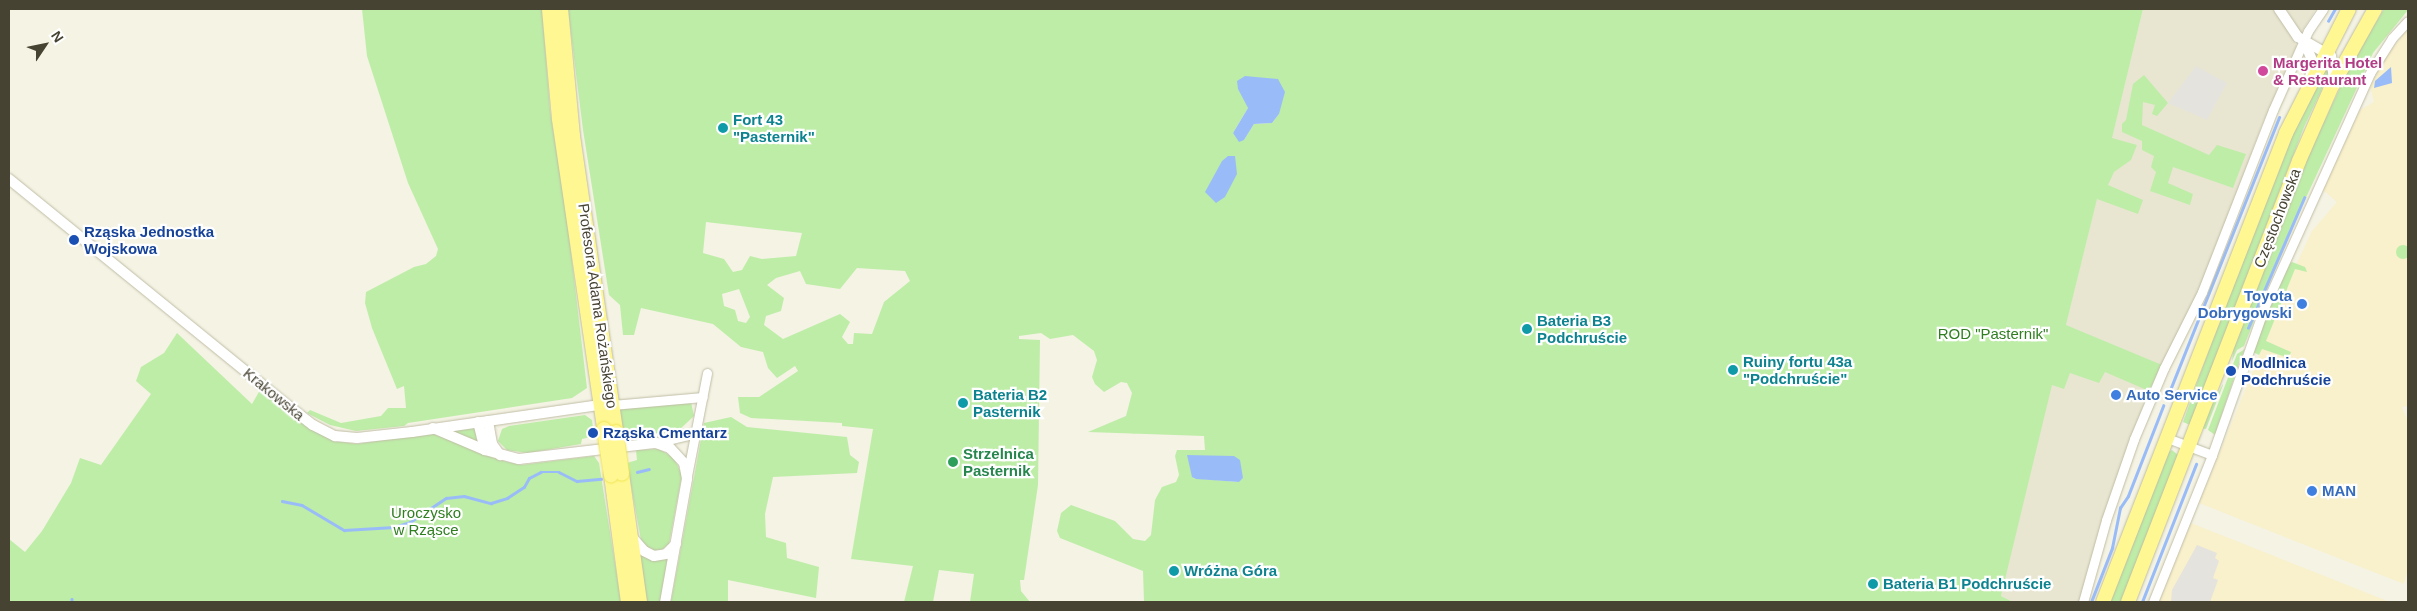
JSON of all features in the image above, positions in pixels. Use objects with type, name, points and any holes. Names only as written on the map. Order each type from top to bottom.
[{"type":"main road","name":"Profesora Adama Rożańskiego","points":[[549,9],[562,137],[617,474],[630,534],[640,602]]},
{"type":"main road","name":"Profesora Adama Rożańskiego","points":[[561,9],[573,136],[606,405]]},
{"type":"main road","name":"Częstochowska","points":[[2103,602],[2251,220],[2310,82],[2349,9]]},
{"type":"main road","name":"Częstochowska","points":[[2128,602],[2299,161],[2332,86],[2375,9]]},
{"type":"main road","name":"Profesora Adama Rożańskiego","points":[[617,474],[628,602]]},
{"type":"street","points":[[2279,9],[2293,31],[2304,41],[2325,51],[2334,67],[2332,86]]},
{"type":"street","points":[[2083,602],[2106,520],[2134,439],[2164,368],[2197,303],[2258,145],[2304,41],[2323,9]]},
{"type":"street","points":[[2153,602],[2212,454],[2264,308],[2370,73],[2392,38],[2408,20]]},
{"type":"street","points":[[2304,41],[2313,62],[2310,82]]},
{"type":"street","name":"Krakowska","points":[[9,178],[322,430],[351,438],[606,405]]},
{"type":"street","points":[[665,602],[707,373]]},
{"type":"street","points":[[606,405],[703,397]]},
{"type":"street","points":[[483,422],[485,450]]},
{"type":"street","points":[[483,422],[492,444],[501,455]]},
{"type":"street","points":[[433,428],[501,455],[537,460],[656,443],[696,433]]},
{"type":"street","points":[[2167,438],[2212,454]]},
{"type":"street","points":[[656,443],[680,456],[687,479]]},
{"type":"street","points":[[630,534],[644,550],[654,556],[666,554],[676,543]]},
{"type":"shaded area","points":[[2143,9],[2274,9],[2297,46],[2262,125],[2202,285],[2149,391],[2128,447],[2081,602],[2013,602],[2001,596]]},
{"type":"shaded area","points":[[2286,9],[2316,9],[2301,33]]},
{"type":"shaded area","points":[[2408,29],[2408,406],[2402,407],[2408,422],[2408,568],[2404,584],[2199,503],[2297,263],[2312,231],[2337,202],[2323,190],[2360,110],[2374,102],[2370,86],[2386,56]]},
{"type":"shaded area","points":[[2196,66],[2227,83],[2207,120],[2168,103]]},
{"type":"shaded area","points":[[2191,523],[2390,602],[2159,602]]},
{"type":"shaded area","points":[[2197,545],[2217,553],[2215,558],[2219,561],[2213,578],[2218,580],[2210,602],[2171,602],[2172,590]]},
{"type":"green space","points":[[362,9],[542,9],[550,110],[567,219],[587,388],[572,398],[408,423],[404,426],[356,431],[330,425],[307,413],[310,410],[341,423],[381,416],[388,408],[406,408],[404,386],[397,389],[372,328],[365,303],[366,292],[414,267],[426,264],[436,256],[438,249],[408,183],[367,56]]},
{"type":"green space","name":"ROD \"Pasternik\"","points":[[568,9],[2143,9],[2112,138],[2137,145],[2131,160],[2114,172],[2108,185],[2143,200],[2138,214],[2097,199],[2066,325],[2162,365],[2149,391],[2105,372],[2099,383],[2070,373],[2064,389],[2052,385],[2001,596],[2013,602],[1144,602],[1143,571],[1060,538],[1057,531],[1061,513],[1071,505],[1115,521],[1133,539],[1145,541],[1151,535],[1155,500],[1162,487],[1176,482],[1179,475],[1175,456],[1177,450],[1205,450],[1204,436],[1088,432],[1126,416],[1132,393],[1127,383],[1121,382],[1104,392],[1095,384],[1092,377],[1097,360],[1094,351],[1073,335],[1050,339],[1041,333],[1019,336],[1019,339],[1040,340],[1038,485],[1024,580],[1020,580],[1021,591],[1030,602],[970,602],[974,574],[939,570],[933,602],[904,602],[913,566],[851,559],[873,429],[842,426],[842,423],[751,418],[740,413],[738,397],[759,397],[798,371],[795,366],[777,378],[768,368],[763,352],[741,347],[713,324],[641,308],[634,335],[623,335],[620,305],[609,295],[583,130]],"holes":[[[1247,100],[1279,114],[1272,123],[1254,124],[1244,140],[1233,133],[1248,108]],[[706,222],[802,233],[796,256],[762,259],[750,256],[742,270],[733,272],[724,259],[703,253]],[[857,268],[905,271],[910,281],[884,302],[872,334],[854,333],[853,344],[848,344],[842,337],[850,322],[840,314],[783,339],[764,325],[766,316],[781,311],[784,298],[767,285],[776,278],[800,271],[806,284],[840,289]],[[739,289],[750,317],[746,323],[738,321],[735,310],[724,306],[722,294]],[[1192,478],[1243,478],[1238,482]]]},
{"type":"green space","points":[[2384,9],[2408,10],[2373,53],[2285,243],[2244,346],[2237,350],[2232,361],[2234,345],[2310,151],[2353,61]]},
{"type":"green space","points":[[2327,62],[2329,74],[2304,127],[2190,425],[2183,422],[2228,297],[2298,119]]},
{"type":"green space","points":[[2144,75],[2168,103],[2157,116],[2152,114],[2155,105],[2143,102],[2142,125],[2209,155],[2217,145],[2246,154],[2233,188],[2173,167],[2168,183],[2193,194],[2190,205],[2150,191],[2156,172],[2151,167],[2154,156],[2142,150],[2142,141],[2122,132],[2122,124],[2126,120],[2133,84]]},
{"type":"green space","points":[[2403,245],[2408,247],[2410,252],[2408,257],[2403,259],[2398,257],[2396,252],[2398,247]]},
{"type":"green space","points":[[2292,262],[2305,267],[2307,272],[2295,269],[2266,341],[2291,352],[2289,358],[2262,349],[2259,355],[2253,352],[2268,309],[2288,265]]},
{"type":"green space","name":"Uroczysko w Rząsce","points":[[177,333],[252,404],[260,390],[308,428],[334,441],[357,444],[431,433],[499,460],[521,465],[594,456],[599,463],[621,602],[9,602],[9,539],[25,552],[42,531],[71,483],[80,458],[101,465],[151,394],[136,381],[141,367],[164,353]]},
{"type":"green space","points":[[2245,349],[2215,435],[2208,430],[2237,354]]},
{"type":"green space","points":[[2223,384],[2206,429],[2199,428]]},
{"type":"green space","points":[[691,402],[694,416],[678,431],[623,437],[618,409],[623,406]]},
{"type":"green space","points":[[585,415],[592,420],[594,436],[582,439],[581,444],[528,453],[507,450],[498,441],[502,429],[509,426]]},
{"type":"green space","points":[[731,417],[747,427],[847,437],[850,455],[859,462],[857,473],[773,477],[765,514],[766,537],[786,543],[787,558],[819,567],[816,598],[728,580],[728,602],[671,602],[704,423]]},
{"type":"green space","points":[[475,427],[477,442],[451,431]]},
{"type":"green space","points":[[659,449],[674,458],[682,475],[669,544],[660,551],[648,550],[641,540],[627,463],[637,460],[636,450]]},
{"type":"green space","points":[[2172,450],[2178,455],[2122,602],[2109,602],[2168,452]]},
{"type":"green space","points":[[639,555],[650,559],[669,558],[661,602],[646,602]]},
{"type":"water","points":[[2391,67],[2392,83],[2374,88],[2375,81]]},
{"type":"water","points":[[1245,76],[1278,79],[1285,92],[1279,114],[1272,123],[1254,124],[1244,140],[1239,142],[1233,133],[1248,108],[1238,89],[1237,81]]},
{"type":"water","points":[[1228,156],[1235,156],[1237,174],[1225,197],[1216,203],[1205,192],[1222,161]]},
{"type":"water","points":[[1187,455],[1234,456],[1240,460],[1243,478],[1239,482],[1196,479],[1192,477]]},
{"type":"waterway","points":[[2328,21],[2335,9]]},
{"type":"waterway","points":[[2168,395],[2279,117]]},
{"type":"waterway","points":[[2248,328],[2304,198]]},
{"type":"waterway","points":[[2091,602],[2112,548],[2120,508],[2128,496],[2163,406]]},
{"type":"waterway","points":[[2142,602],[2196,464]]},
{"type":"waterway","points":[[637,472],[649,469]]},
{"type":"waterway","points":[[282,501],[302,505],[344,530],[394,527],[410,522],[446,498],[464,496],[491,503],[507,498],[524,487],[529,478],[541,472],[559,472],[577,481],[601,479]]},
{"type":"place","name":"Margerita Hotel & Restaurant","points":[[2263,71]]},
{"type":"place","name":"Fort 43 \"Pasternik\"","points":[[723,128]]},
{"type":"place","name":"Rząska Jednostka Wojskowa","points":[[74,240]]},
{"type":"place","name":"Toyota Dobrygowski","points":[[2302,304]]},
{"type":"place","name":"Bateria B3 Podchruście","points":[[1527,329]]},
{"type":"place","name":"Ruiny fortu 43a \"Podchruście\"","points":[[1733,370]]},
{"type":"place","name":"Modlnica Podchruście","points":[[2231,371]]},
{"type":"place","name":"Auto Service","points":[[2116,395]]},
{"type":"place","name":"Bateria B2 Pasternik","points":[[963,403]]},
{"type":"place","name":"Rząska Cmentarz","points":[[593,433]]},
{"type":"place","name":"Strzelnica Pasternik","points":[[953,462]]},
{"type":"place","name":"MAN","points":[[2312,491]]},
{"type":"place","name":"Wróżna Góra","points":[[1174,571]]},
{"type":"place","name":"Bateria B1 Podchruście","points":[[1873,584]]}]
